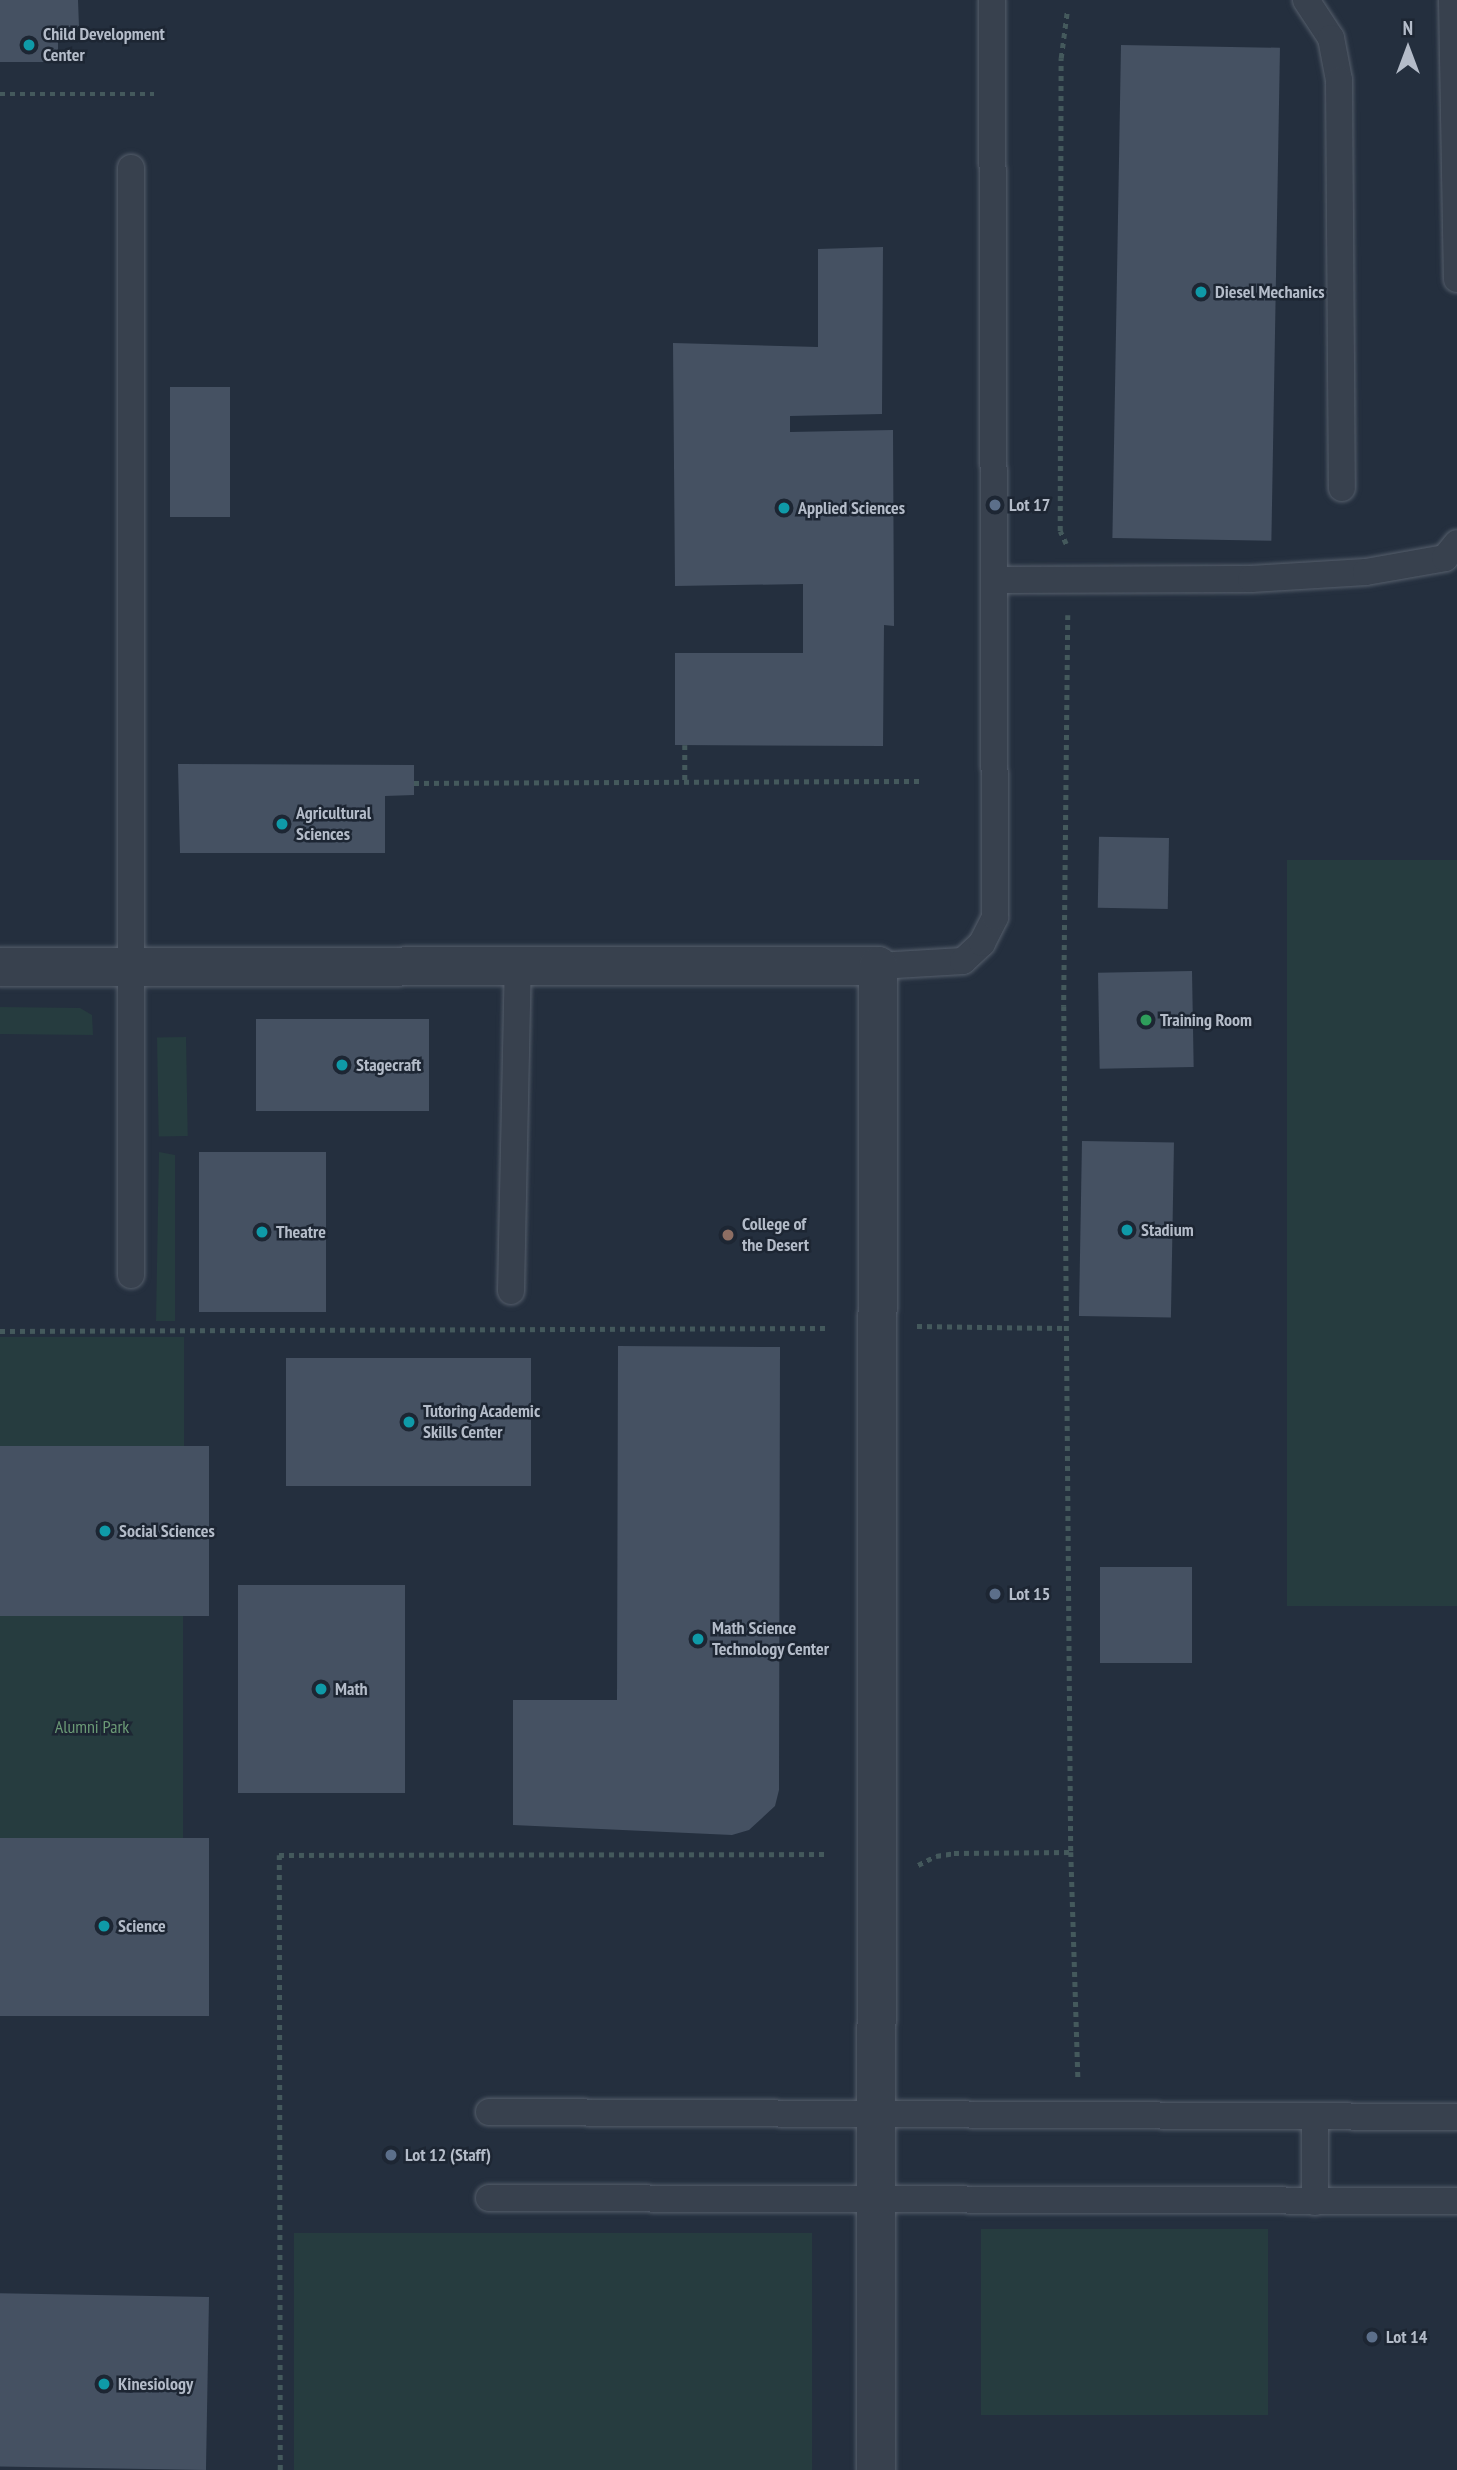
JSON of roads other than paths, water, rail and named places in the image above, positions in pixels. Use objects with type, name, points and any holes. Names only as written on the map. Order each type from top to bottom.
[{"type":"street","points":[[0,967],[878,966],[876,2470]]},
{"type":"lane","points":[[878,966],[963,961],[982,943],[995,917],[992,0]]},
{"type":"lane","points":[[1306,0],[1331,38],[1339,80],[1342,488]]},
{"type":"lane","points":[[1452,0],[1457,279]]},
{"type":"lane","points":[[131,168],[131,1275]]},
{"type":"lane","points":[[994,580],[1251,579],[1366,572],[1445,558],[1457,543]]},
{"type":"lane","points":[[511,1291],[518,967]]},
{"type":"lane","points":[[489,2112],[1457,2117]]},
{"type":"lane","points":[[1315,2116],[1315,2202]]},
{"type":"lane","points":[[489,2198],[876,2202],[1457,2201]]},
{"type":"place","name":"Child Development Center","points":[[29,45]]},
{"type":"place","name":"Diesel Mechanics","points":[[1201,292]]},
{"type":"place","name":"Lot 17","points":[[995,505]]},
{"type":"place","name":"Applied Sciences","points":[[784,508]]},
{"type":"place","name":"Agricultural Sciences","points":[[282,824]]},
{"type":"place","name":"Training Room","points":[[1146,1020]]},
{"type":"place","name":"Stagecraft","points":[[342,1065]]},
{"type":"place","name":"Stadium","points":[[1127,1230]]},
{"type":"place","name":"Theatre","points":[[262,1232]]},
{"type":"place","name":"College of the Desert","points":[[728,1235]]},
{"type":"place","name":"Tutoring Academic Skills Center","points":[[409,1422]]},
{"type":"place","name":"Social Sciences","points":[[105,1531]]},
{"type":"place","name":"Lot 15","points":[[995,1594]]},
{"type":"place","name":"Math Science Technology Center","points":[[698,1639]]},
{"type":"place","name":"Math","points":[[321,1689]]},
{"type":"place","name":"Science","points":[[104,1926]]},
{"type":"place","name":"Lot 12 (Staff)","points":[[391,2155]]},
{"type":"place","name":"Lot 14","points":[[1372,2337]]},
{"type":"place","name":"Kinesiology","points":[[104,2384]]},
{"type":"park label","name":"Alumni Park","points":[[92,1727]]}]
